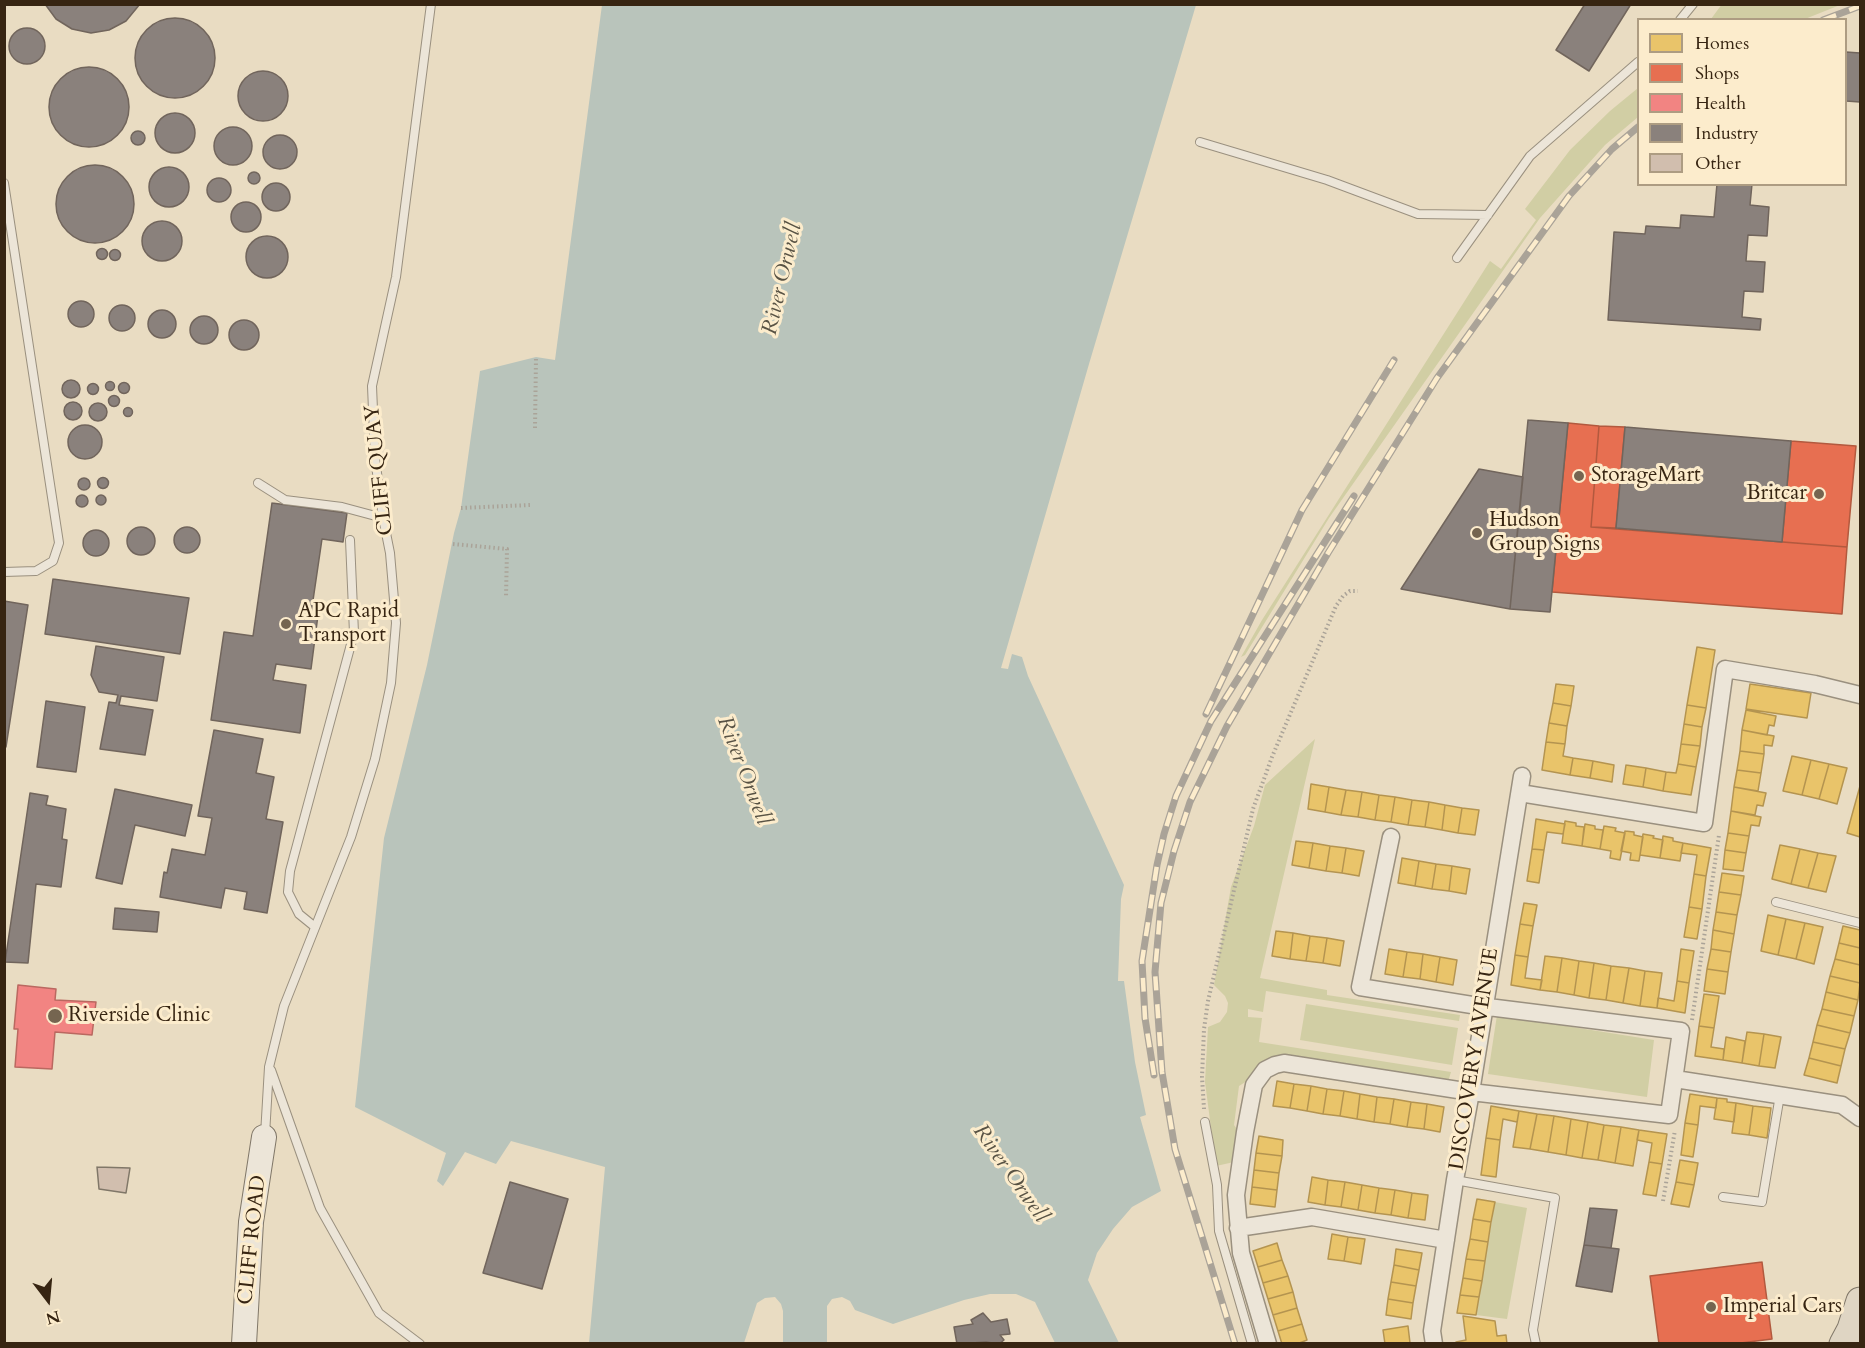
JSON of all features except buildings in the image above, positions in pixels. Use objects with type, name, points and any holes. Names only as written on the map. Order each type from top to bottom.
[{"type":"main road","name":"CLIFF ROAD","points":[[244,1344],[251,1222],[264,1137]]},
{"type":"main road","points":[[1843,1344],[1851,1329],[1860,1300]]},
{"type":"street","points":[[1520,793],[1704,823],[1725,669],[1815,684],[1860,695]]},
{"type":"street","name":"DISCOVERY AVENUE","points":[[1434,1344],[1432,1331],[1455,1180],[1522,776]]},
{"type":"street","points":[[1268,1344],[1241,1253],[1236,1195],[1254,1085],[1265,1070],[1284,1063],[1471,1092],[1669,1115],[1681,1031],[1485,1006],[1360,987],[1391,837]]},
{"type":"street","points":[[1675,1079],[1842,1105],[1860,1100]]},
{"type":"street","points":[[1842,1105],[1860,1118]]},
{"type":"street","points":[[1238,1228],[1312,1217],[1446,1240]]},
{"type":"lane","name":"CLIFF QUAY","points":[[264,1137],[269,1067],[284,1006],[351,837],[375,759],[391,683],[396,623],[390,554],[382,518],[375,458],[372,386],[396,277],[430,4]]},
{"type":"lane","points":[[1682,18],[1693,4]]},
{"type":"lane","points":[[1457,258],[1530,156],[1637,63]]},
{"type":"lane","points":[[1200,142],[1327,180],[1418,214],[1488,214]]},
{"type":"lane","points":[[4,183],[59,543],[53,561],[36,571],[4,572]]},
{"type":"lane","points":[[258,483],[285,500],[342,507],[382,518]]},
{"type":"lane","name":"CLIFF QUAY","points":[[315,927],[299,914],[288,892],[290,870],[354,633],[350,540]]},
{"type":"lane","points":[[1776,902],[1860,923]]},
{"type":"lane","points":[[269,1067],[320,1208],[380,1313],[420,1344]]},
{"type":"lane","points":[[1723,1197],[1762,1202],[1780,1094]]},
{"type":"lane","points":[[1205,1122],[1217,1185],[1219,1231],[1252,1344]]},
{"type":"lane","points":[[1455,1180],[1555,1198],[1533,1330],[1536,1344]]},
{"type":"path","points":[[534,428],[536,357]]},
{"type":"path","points":[[461,508],[530,506]]},
{"type":"path","points":[[453,544],[507,549],[506,597]]},
{"type":"path","points":[[1205,1122],[1202,1077],[1208,1001],[1253,809],[1272,757],[1336,606],[1350,591],[1358,591]]},
{"type":"path","points":[[1681,1031],[1692,1020],[1719,834],[1704,823]]},
{"type":"path","points":[[1663,1201],[1675,1128],[1669,1115]]},
{"type":"shaded area","points":[[1722,4],[1840,4],[1808,18],[1712,18]]},
{"type":"shaded area","points":[[1637,89],[1637,118],[1605,145],[1540,218],[1329,518],[1245,655],[1241,657],[1262,620],[1490,261],[1501,269],[1536,220],[1525,209],[1570,150],[1610,111]]},
{"type":"shaded area","points":[[1315,739],[1260,978],[1327,990],[1327,995],[1460,1015],[1459,1021],[1266,991],[1263,1012],[1248,1009],[1248,1017],[1262,1018],[1259,1042],[1451,1072],[1448,1082],[1276,1056],[1239,1086],[1234,1125],[1239,1132],[1234,1162],[1216,1166],[1205,1082],[1208,1027],[1220,1022],[1227,1012],[1228,1003],[1225,996],[1214,985],[1231,887],[1254,826],[1265,785]]},
{"type":"shaded area","points":[[1306,1004],[1458,1028],[1452,1065],[1300,1040]]},
{"type":"shaded area","points":[[1497,1015],[1654,1040],[1647,1097],[1488,1074]]},
{"type":"shaded area","points":[[1495,1202],[1527,1208],[1507,1319],[1476,1315]]},
{"type":"water","name":"River Orwell","points":[[602,5],[1196,5],[1001,668],[1008,669],[1012,654],[1022,657],[1028,676],[1124,885],[1121,899],[1118,981],[1124,981],[1135,1062],[1146,1115],[1140,1117],[1161,1191],[1132,1207],[1113,1229],[1097,1253],[1088,1280],[1119,1343],[1055,1343],[1035,1302],[1016,1294],[990,1294],[964,1300],[893,1324],[855,1310],[850,1301],[842,1297],[832,1299],[827,1306],[827,1343],[783,1343],[783,1311],[775,1297],[765,1298],[757,1303],[744,1343],[589,1343],[605,1167],[511,1141],[496,1164],[465,1152],[443,1186],[437,1181],[446,1153],[355,1107],[384,838],[427,665],[461,508],[480,371],[536,357],[555,360]]},
{"type":"railway","points":[[1828,18],[1860,6]]},
{"type":"railway","points":[[1235,1344],[1175,1149],[1162,1072],[1155,972],[1161,903],[1174,851],[1190,802],[1227,726],[1328,553],[1437,378],[1569,196],[1612,149],[1637,128]]},
{"type":"railway","points":[[1206,714],[1302,510],[1394,360]]},
{"type":"railway","points":[[1154,1075],[1145,1018],[1142,961],[1157,865],[1176,796],[1211,721],[1354,496]]},
{"type":"place","name":"StorageMart","points":[[1579,476]]},
{"type":"place","name":"Britcar","points":[[1819,494]]},
{"type":"place","name":"Hudson Group Signs","points":[[1477,533]]},
{"type":"place","name":"APC Rapid Transport","points":[[286,624]]},
{"type":"place","name":"Riverside Clinic","points":[[55,1016]]},
{"type":"place","name":"Imperial Cars","points":[[1711,1307]]}]
